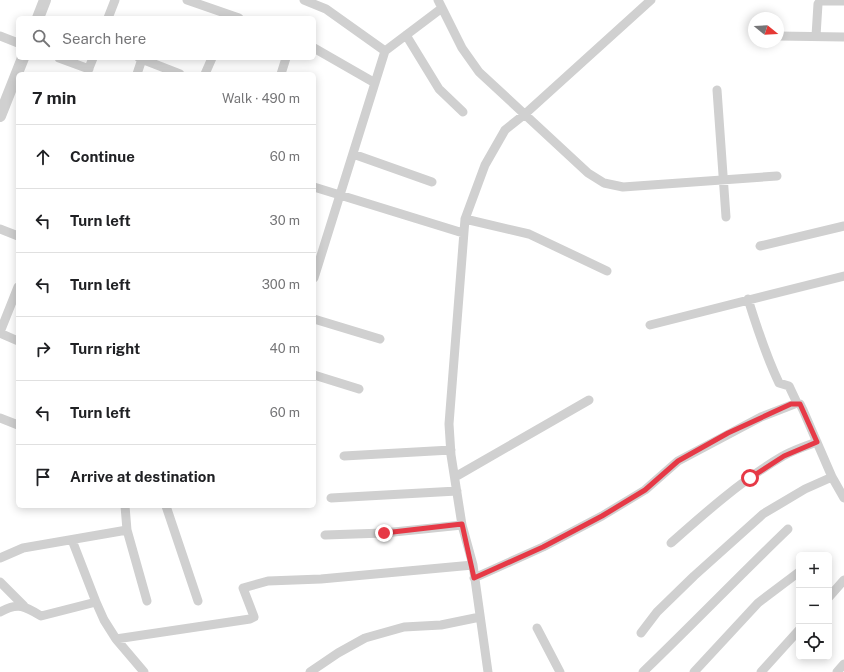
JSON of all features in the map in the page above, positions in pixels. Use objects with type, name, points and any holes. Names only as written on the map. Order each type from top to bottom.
[{"type":"street","points":[[39,16],[45,0]]},
{"type":"street","points":[[109,16],[116,0]]},
{"type":"street","points":[[187,0],[228,16]]},
{"type":"street","points":[[304,0],[326,9],[385,51]]},
{"type":"street","points":[[488,672],[473,565],[462,524],[451,450],[449,424],[465,219],[485,165],[505,130],[525,114],[651,0]]},
{"type":"street","points":[[816,36],[817,12],[820,1],[844,1]]},
{"type":"street","points":[[316,272],[385,51],[406,35],[440,4],[462,48],[479,72],[588,173],[604,183],[623,187],[777,176]]},
{"type":"street","points":[[406,35],[439,89],[463,112]]},
{"type":"street","points":[[0,36],[16,42]]},
{"type":"street","points":[[784,36],[844,37]]},
{"type":"street","points":[[316,49],[375,83]]},
{"type":"street","points":[[17,72],[21,60]]},
{"type":"street","points":[[63,60],[88,71],[92,60]]},
{"type":"street","points":[[138,72],[141,60]]},
{"type":"street","points":[[144,60],[175,72]]},
{"type":"street","points":[[206,72],[211,60]]},
{"type":"street","points":[[281,72],[285,60]]},
{"type":"street","points":[[0,116],[16,74]]},
{"type":"street","points":[[717,90],[722,180],[726,217]]},
{"type":"street","points":[[353,154],[432,182]]},
{"type":"street","points":[[316,188],[463,233]]},
{"type":"street","points":[[465,219],[529,234],[607,271]]},
{"type":"street","points":[[760,246],[844,226]]},
{"type":"street","points":[[0,228],[16,235]]},
{"type":"street","points":[[650,325],[748,299],[844,276]]},
{"type":"street","points":[[16,292],[0,332],[16,339]]},
{"type":"street","points":[[748,299],[759,334],[775,375],[780,384],[789,386],[796,403],[800,404],[832,476],[844,498]]},
{"type":"street","points":[[316,320],[380,339]]},
{"type":"street","points":[[316,376],[359,389]]},
{"type":"street","points":[[455,477],[589,400]]},
{"type":"street","points":[[474,578],[543,547],[602,516],[645,490],[678,461],[755,420],[796,403]]},
{"type":"street","points":[[0,418],[16,424]]},
{"type":"street","points":[[671,543],[704,514],[750,478],[784,456],[817,442]]},
{"type":"street","points":[[344,456],[451,450]]},
{"type":"street","points":[[641,633],[662,607],[728,543],[763,514],[805,489],[832,476]]},
{"type":"street","points":[[331,498],[457,490]]},
{"type":"street","points":[[125,508],[127,530],[147,601]]},
{"type":"street","points":[[167,508],[198,601]]},
{"type":"street","points":[[325,536],[384,533],[462,524]]},
{"type":"street","points":[[643,672],[682,636],[714,600],[788,529]]},
{"type":"street","points":[[0,558],[23,548],[127,530]]},
{"type":"street","points":[[72,540],[104,620],[116,639],[144,672]]},
{"type":"street","points":[[116,639],[254,618],[243,588],[268,581],[337,578],[473,565]]},
{"type":"street","points":[[694,672],[758,603],[796,574]]},
{"type":"street","points":[[832,594],[844,580]]},
{"type":"street","points":[[0,582],[24,606],[41,616],[96,602]]},
{"type":"street","points":[[0,612],[8,608],[24,606]]},
{"type":"street","points":[[310,672],[338,653],[365,638],[404,627],[441,624],[480,617]]},
{"type":"street","points":[[537,628],[560,672]]},
{"type":"street","points":[[761,672],[796,633]]},
{"type":"street","points":[[837,672],[844,664]]},
{"type":"route","points":[[384,533],[462,524],[473,565],[474,578],[543,547],[602,516],[645,490],[678,461],[728,433],[791,404],[800,404],[817,442],[784,456],[750,478]]}]
